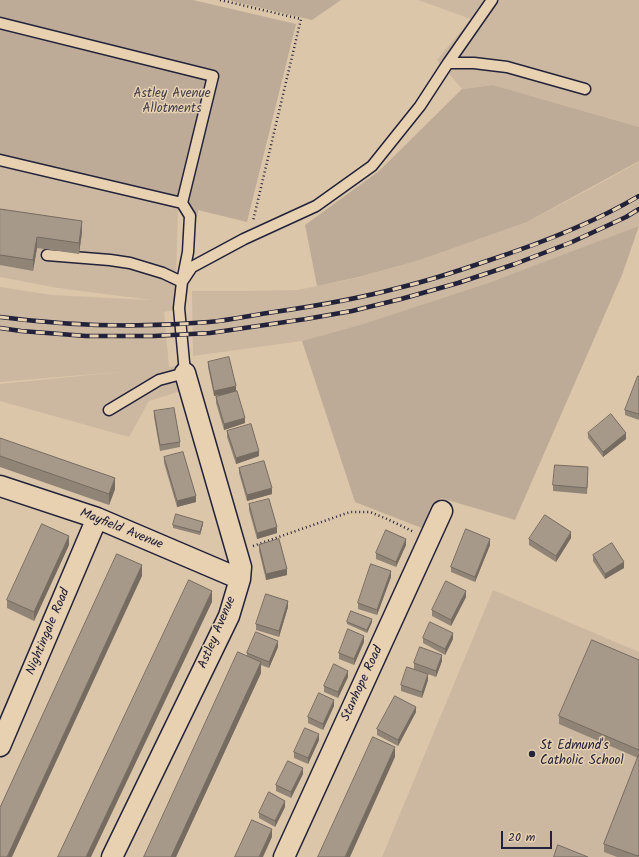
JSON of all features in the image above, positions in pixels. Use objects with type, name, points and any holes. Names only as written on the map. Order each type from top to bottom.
[{"type":"street","name":"Astley Avenue","points":[[112,857],[229,616],[240,579],[241,567],[237,551],[185,373]]},
{"type":"street","name":"Mayfield Avenue","points":[[0,486],[97,518],[240,579]]},
{"type":"street","name":"Stanhope Road","points":[[284,857],[442,511]]},
{"type":"street","name":"Nightingale Road","points":[[1,741],[97,518]]},
{"type":"lane","points":[[182,282],[192,267],[244,239],[316,206],[372,166],[420,106],[492,0]]},
{"type":"lane","points":[[0,23],[213,76],[182,203]]},
{"type":"lane","points":[[448,63],[474,63],[507,67],[585,89]]},
{"type":"lane","points":[[0,160],[182,203],[190,216],[188,252],[179,308],[185,373],[159,380],[109,410]]},
{"type":"lane","points":[[47,255],[130,263],[163,272],[182,282]]},
{"type":"path","points":[[220,0],[301,19],[254,217],[244,239]]},
{"type":"path","points":[[237,551],[350,512],[370,512],[376,514],[387,518],[429,540]]},
{"type":"shaded area","points":[[418,0],[639,0],[639,127],[493,85],[462,89],[437,60],[471,19]]},
{"type":"shaded area","points":[[639,162],[639,226],[550,261],[491,282],[363,324],[302,341],[193,356],[192,291],[297,290],[357,278],[420,260],[527,222]]},
{"type":"shaded area","points":[[0,165],[178,208],[175,310],[164,312],[169,367],[178,366],[184,390],[149,401],[129,437],[0,401],[0,384],[119,372],[0,382],[0,287],[52,295],[152,300],[58,288],[0,277]]},
{"type":"shaded area","name":"St Edmund's Catholic School","points":[[493,590],[639,652],[639,857],[382,857]]},
{"type":"green space","name":"Astley Avenue Allotments","points":[[0,0],[193,0],[296,24],[247,222],[198,210],[197,217],[190,216],[178,208],[0,165]]},
{"type":"green space","points":[[228,0],[341,0],[312,20]]},
{"type":"green space","points":[[493,85],[639,127],[639,161],[527,222],[420,260],[359,277],[317,286],[305,225],[379,171],[462,89]]},
{"type":"green space","points":[[639,226],[622,275],[515,520],[441,498],[427,530],[355,502],[302,341],[363,324],[491,282]]},
{"type":"building","points":[[0,209],[82,221],[79,243],[37,237],[33,260],[0,255]]},
{"type":"building","points":[[229,357],[236,386],[214,391],[208,362]]},
{"type":"building","points":[[638,376],[639,377],[639,414],[625,410]]},
{"type":"building","points":[[237,391],[245,418],[224,424],[216,397]]},
{"type":"building","points":[[174,408],[180,442],[160,445],[154,411]]},
{"type":"building","points":[[611,414],[626,433],[603,452],[588,433]]},
{"type":"building","points":[[251,424],[259,451],[236,458],[227,431]]},
{"type":"building","points":[[0,438],[115,478],[109,494],[0,456]]},
{"type":"building","points":[[183,452],[196,496],[177,501],[164,457]]},
{"type":"building","points":[[264,461],[272,488],[247,495],[239,468]]},
{"type":"building","points":[[555,465],[588,467],[587,488],[553,485]]},
{"type":"building","points":[[269,499],[277,527],[257,533],[249,504]]},
{"type":"building","points":[[176,514],[203,522],[200,532],[173,525]]},
{"type":"building","points":[[545,515],[571,532],[556,556],[529,539]]},
{"type":"building","points":[[42,524],[69,536],[34,612],[7,600]]},
{"type":"building","points":[[466,529],[490,539],[475,577],[451,567]]},
{"type":"building","points":[[386,530],[406,539],[396,562],[376,553]]},
{"type":"building","points":[[279,539],[287,569],[266,574],[259,545]]},
{"type":"building","points":[[612,543],[624,562],[605,574],[593,555]]},
{"type":"building","points":[[117,554],[142,565],[7,857],[0,857],[0,808]]},
{"type":"building","points":[[371,564],[391,571],[377,610],[358,603]]},
{"type":"building","points":[[189,580],[212,591],[86,857],[58,857]]},
{"type":"building","points":[[446,581],[466,591],[451,620],[432,610]]},
{"type":"building","points":[[266,594],[288,601],[279,631],[256,624]]},
{"type":"building","points":[[351,611],[372,619],[367,630],[347,622]]},
{"type":"building","points":[[430,622],[453,633],[445,649],[423,638]]},
{"type":"building","points":[[348,629],[364,636],[354,659],[339,653]]},
{"type":"building","points":[[256,632],[278,641],[269,662],[247,653]]},
{"type":"building","points":[[592,640],[639,660],[639,750],[559,716]]},
{"type":"building","points":[[420,647],[442,655],[436,671],[414,663]]},
{"type":"building","points":[[238,652],[261,662],[171,857],[144,857]]},
{"type":"building","points":[[334,664],[348,671],[338,692],[324,686]]},
{"type":"building","points":[[407,667],[428,674],[422,692],[401,685]]},
{"type":"building","points":[[319,693],[334,700],[323,724],[308,717]]},
{"type":"building","points":[[395,696],[416,707],[398,740],[377,729]]},
{"type":"building","points":[[305,728],[319,734],[308,758],[294,752]]},
{"type":"building","points":[[373,737],[395,747],[345,857],[318,857]]},
{"type":"building","points":[[639,754],[639,855],[638,856],[604,844]]},
{"type":"building","points":[[288,761],[303,768],[291,792],[276,785]]},
{"type":"building","points":[[269,792],[285,801],[275,821],[259,813]]},
{"type":"building","points":[[252,820],[272,829],[259,857],[235,857]]},
{"type":"building","points":[[558,845],[588,857],[554,857]]},
{"type":"railway","points":[[0,317],[104,325],[183,324],[225,320],[336,302],[367,296],[420,282],[507,254],[546,240],[603,216],[639,196]]},
{"type":"railway","points":[[0,328],[86,336],[154,336],[210,333],[352,311],[458,283],[515,264],[572,242],[626,217],[639,209]]},
{"type":"place","name":"St Edmund's Catholic School","points":[[532,754]]}]
